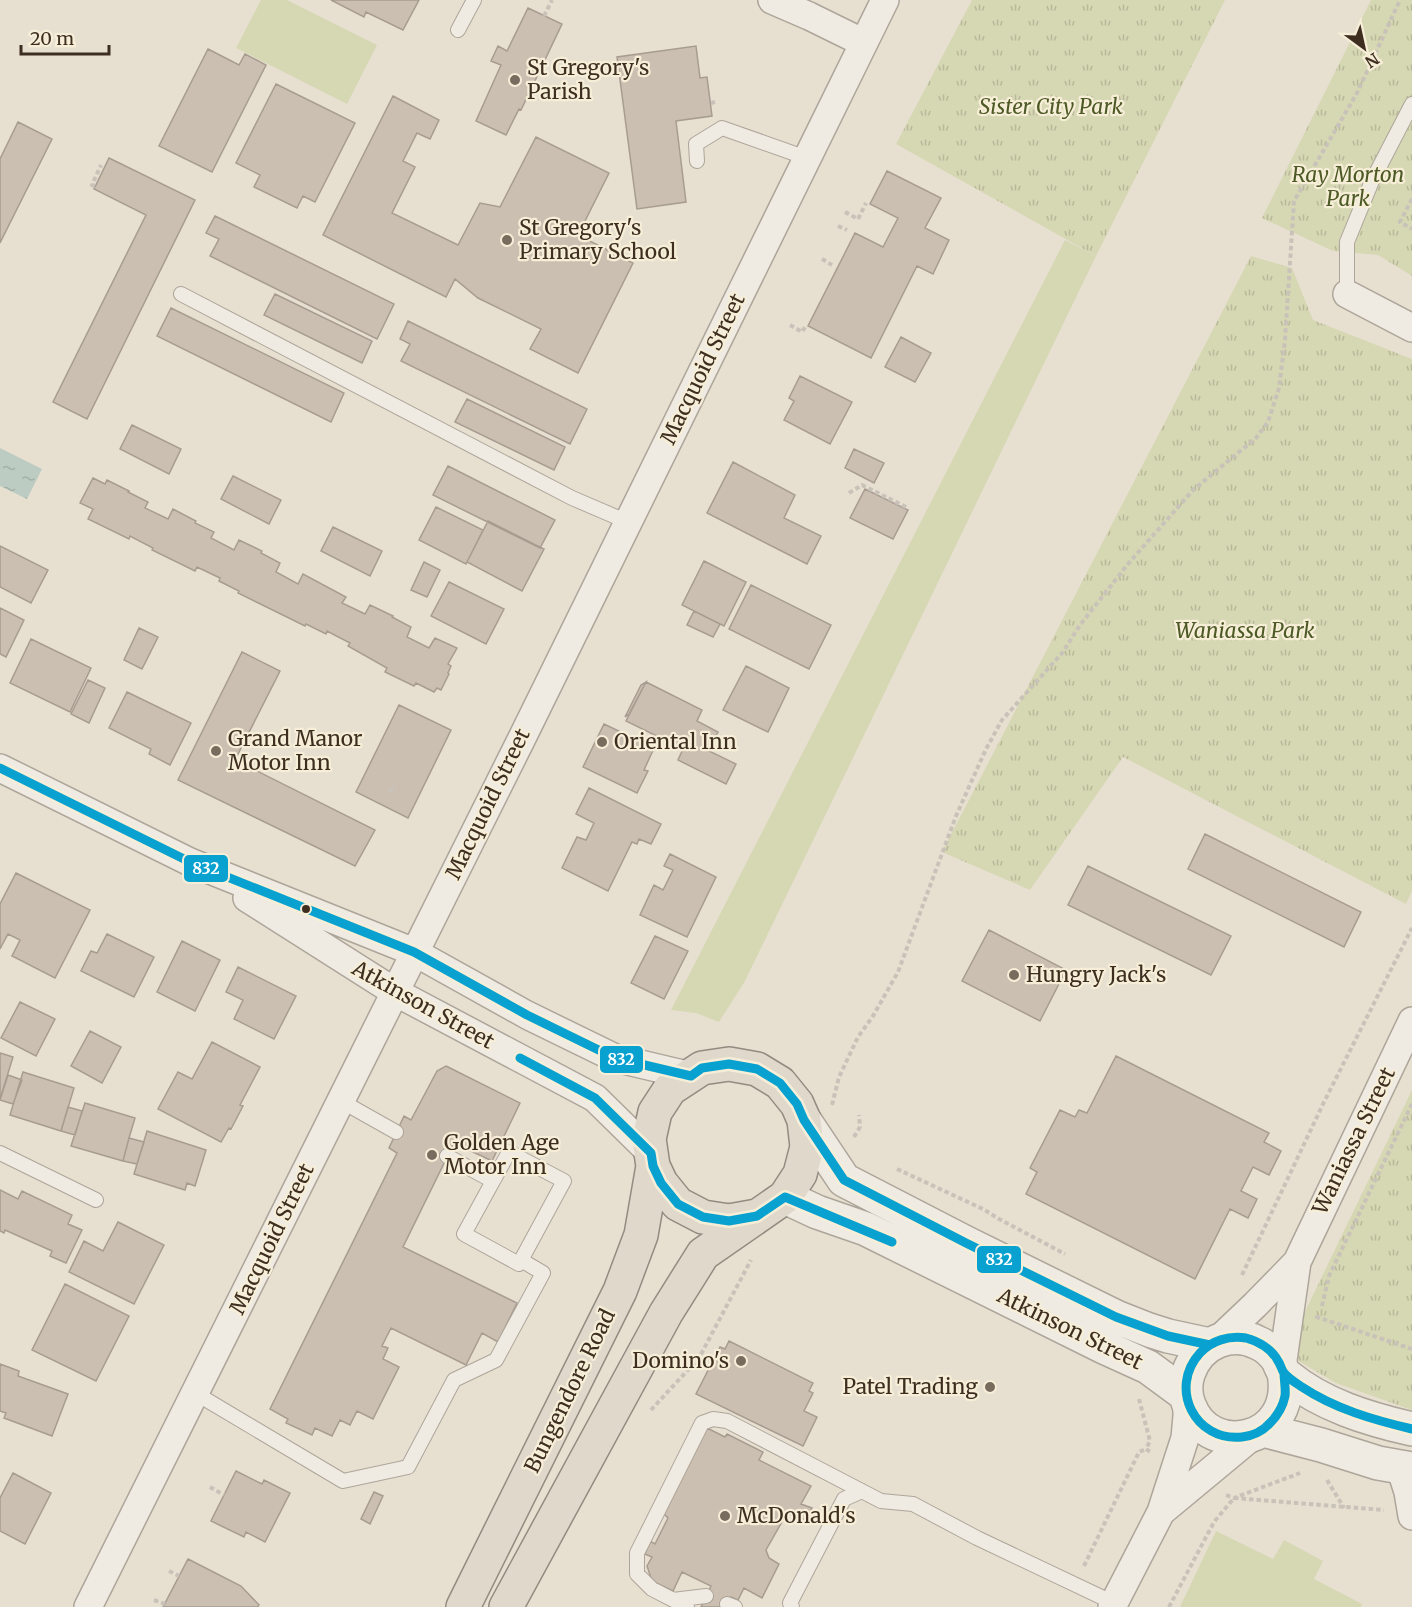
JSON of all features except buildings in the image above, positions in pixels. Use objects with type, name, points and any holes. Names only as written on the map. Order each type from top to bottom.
[{"type":"highway","points":[[729,1064],[757,1069],[780,1083],[797,1104],[819,1117],[807,1147],[800,1174],[785,1197],[757,1216],[729,1221],[703,1217],[678,1204],[661,1183],[652,1160],[650,1139],[655,1112],[670,1089],[691,1076],[702,1068],[729,1064]]},
{"type":"highway","name":"Bungendore Road","points":[[463,1607],[620,1291],[641,1234],[652,1160]]},
{"type":"highway","name":"Bungendore Road","points":[[506,1607],[666,1312],[703,1254],[757,1216]]},
{"type":"street","points":[[772,0],[864,43]]},
{"type":"street","name":"Macquoid Street","points":[[88,1607],[885,0]]},
{"type":"street","points":[[1347,294],[1412,328]]},
{"type":"street","name":"Atkinson Street","points":[[0,768],[190,862],[414,952],[527,1015],[615,1058],[691,1076]]},
{"type":"street","name":"Atkinson Street","points":[[190,862],[395,992],[595,1098],[652,1160]]},
{"type":"street","name":"Waniassa Street","points":[[1283,1370],[1297,1262],[1412,1021]]},
{"type":"street","name":"Atkinson Street","points":[[819,1117],[844,1180],[1116,1317],[1168,1336],[1213,1343]]},
{"type":"street","name":"Atkinson Street","points":[[785,1197],[817,1212],[866,1229],[1138,1362],[1187,1398]]},
{"type":"street","name":"Waniassa Street","points":[[1213,1343],[1256,1305],[1297,1262]]},
{"type":"street","points":[[1113,1605],[1161,1512],[1185,1438],[1186,1378],[1193,1362],[1213,1343],[1233,1338],[1250,1339],[1265,1347],[1277,1359],[1283,1370],[1286,1388],[1282,1409],[1274,1421],[1161,1512]]},
{"type":"street","points":[[1283,1370],[1310,1392],[1334,1404],[1412,1429]]},
{"type":"street","points":[[1187,1398],[1190,1409],[1200,1423],[1213,1433],[1239,1438],[1259,1432],[1321,1445],[1378,1463],[1406,1468],[1412,1514]]},
{"type":"lane","points":[[458,30],[474,0]]},
{"type":"lane","points":[[1347,294],[1347,242],[1372,181],[1412,104]]},
{"type":"lane","points":[[697,161],[696,144],[722,128],[807,158]]},
{"type":"lane","points":[[181,294],[572,498],[628,522]]},
{"type":"lane","points":[[340,1101],[396,1132]]},
{"type":"lane","points":[[509,1152],[564,1181],[519,1264],[464,1234],[493,1181],[509,1152]]},
{"type":"lane","points":[[0,1154],[96,1200]]},
{"type":"lane","points":[[447,1156],[493,1181]]},
{"type":"lane","points":[[195,1393],[343,1481],[408,1467],[454,1380],[496,1360],[543,1272],[521,1260]]},
{"type":"lane","points":[[687,1607],[652,1589],[637,1574],[637,1554],[702,1423],[713,1419],[727,1421],[881,1501],[913,1504],[1113,1605]]},
{"type":"lane","points":[[792,1607],[790,1603],[844,1499],[862,1491]]},
{"type":"lane","points":[[673,1600],[706,1596]]},
{"type":"path","points":[[544,16],[552,0]]},
{"type":"path","points":[[819,1117],[832,1106],[839,1077],[858,1037],[898,972],[956,816],[986,749],[1002,720],[1063,652],[1080,625],[1114,581],[1193,490],[1256,438],[1269,422],[1279,388],[1285,340],[1294,201],[1357,93],[1400,0]]},
{"type":"path","points":[[95,186],[92,185],[101,165]]},
{"type":"path","points":[[1412,200],[1400,222],[1412,229]]},
{"type":"path","points":[[845,212],[858,219],[866,203]]},
{"type":"path","points":[[838,226],[847,230]]},
{"type":"path","points":[[822,259],[832,265]]},
{"type":"path","points":[[790,325],[802,332],[805,327]]},
{"type":"path","points":[[849,493],[862,485],[909,508]]},
{"type":"path","points":[[390,792],[395,783]]},
{"type":"path","points":[[1242,1276],[1324,1102],[1412,928]]},
{"type":"path","points":[[1412,1104],[1329,1276],[1323,1303],[1317,1317],[1412,1349]]},
{"type":"path","points":[[895,1168],[983,1209],[999,1220],[1070,1256]]},
{"type":"path","points":[[643,1418],[699,1358],[754,1256]]},
{"type":"path","points":[[1075,1584],[1139,1452],[1146,1449]]},
{"type":"path","points":[[210,1486],[224,1495]]},
{"type":"path","points":[[1169,1607],[1214,1522],[1234,1498],[1412,1514]]},
{"type":"path","points":[[169,1571],[179,1576]]},
{"type":"path","points":[[154,1600],[165,1605]]},
{"type":"green space","points":[[261,0],[287,0],[377,45],[347,104],[236,48]]},
{"type":"green space","name":"Sister City Park","points":[[972,0],[1225,0],[1096,256],[896,144]]},
{"type":"green space","name":"Ray Morton Park","points":[[1371,0],[1412,0],[1412,276],[1378,255],[1333,251],[1262,218]]},
{"type":"green space","points":[[1065,240],[1096,256],[745,981],[719,1022],[696,1013],[671,1010]]},
{"type":"green space","name":"Waniassa Park","points":[[1251,256],[1292,268],[1313,320],[1412,359],[1412,891],[1406,904],[1123,757],[1030,890],[942,852]]},
{"type":"green space","points":[[1412,1090],[1412,1410],[1336,1383],[1285,1353]]},
{"type":"green space","points":[[1216,1531],[1273,1559],[1284,1540],[1323,1561],[1314,1579],[1362,1604],[1361,1607],[1180,1607]]},
{"type":"water","points":[[0,448],[42,469],[27,499],[0,486]]},
{"type":"transit line","name":"832","points":[[0,768],[190,862],[414,952],[527,1015],[615,1058],[691,1076],[702,1068],[729,1064],[757,1069],[780,1083],[797,1104],[804,1120],[844,1180],[1116,1317],[1168,1336],[1210,1345]]},
{"type":"transit line","name":"832","points":[[520,1058],[595,1098],[651,1153],[653,1166],[661,1183],[678,1204],[703,1217],[729,1221],[757,1216],[785,1197],[892,1242]]},
{"type":"transit line","name":"832","points":[[1284,1373],[1285,1390],[1285,1396],[1283,1403],[1273,1420],[1257,1433],[1242,1437],[1225,1436],[1211,1431],[1191,1410],[1186,1382],[1191,1367],[1200,1353],[1209,1345],[1221,1340],[1233,1337],[1246,1338],[1268,1349],[1286,1375],[1315,1395],[1355,1413],[1412,1429]]},
{"type":"place","name":"St Gregory's Parish","points":[[515,80]]},
{"type":"place","name":"St Gregory's Primary School","points":[[507,240]]},
{"type":"place","name":"Oriental Inn","points":[[602,742]]},
{"type":"place","name":"Grand Manor Motor Inn","points":[[216,751]]},
{"type":"place","name":"Hungry Jack's","points":[[1014,975]]},
{"type":"place","name":"Golden Age Motor Inn","points":[[432,1155]]},
{"type":"place","name":"Domino's","points":[[741,1361]]},
{"type":"place","name":"Patel Trading","points":[[990,1387]]},
{"type":"place","name":"McDonald's","points":[[725,1516]]}]
